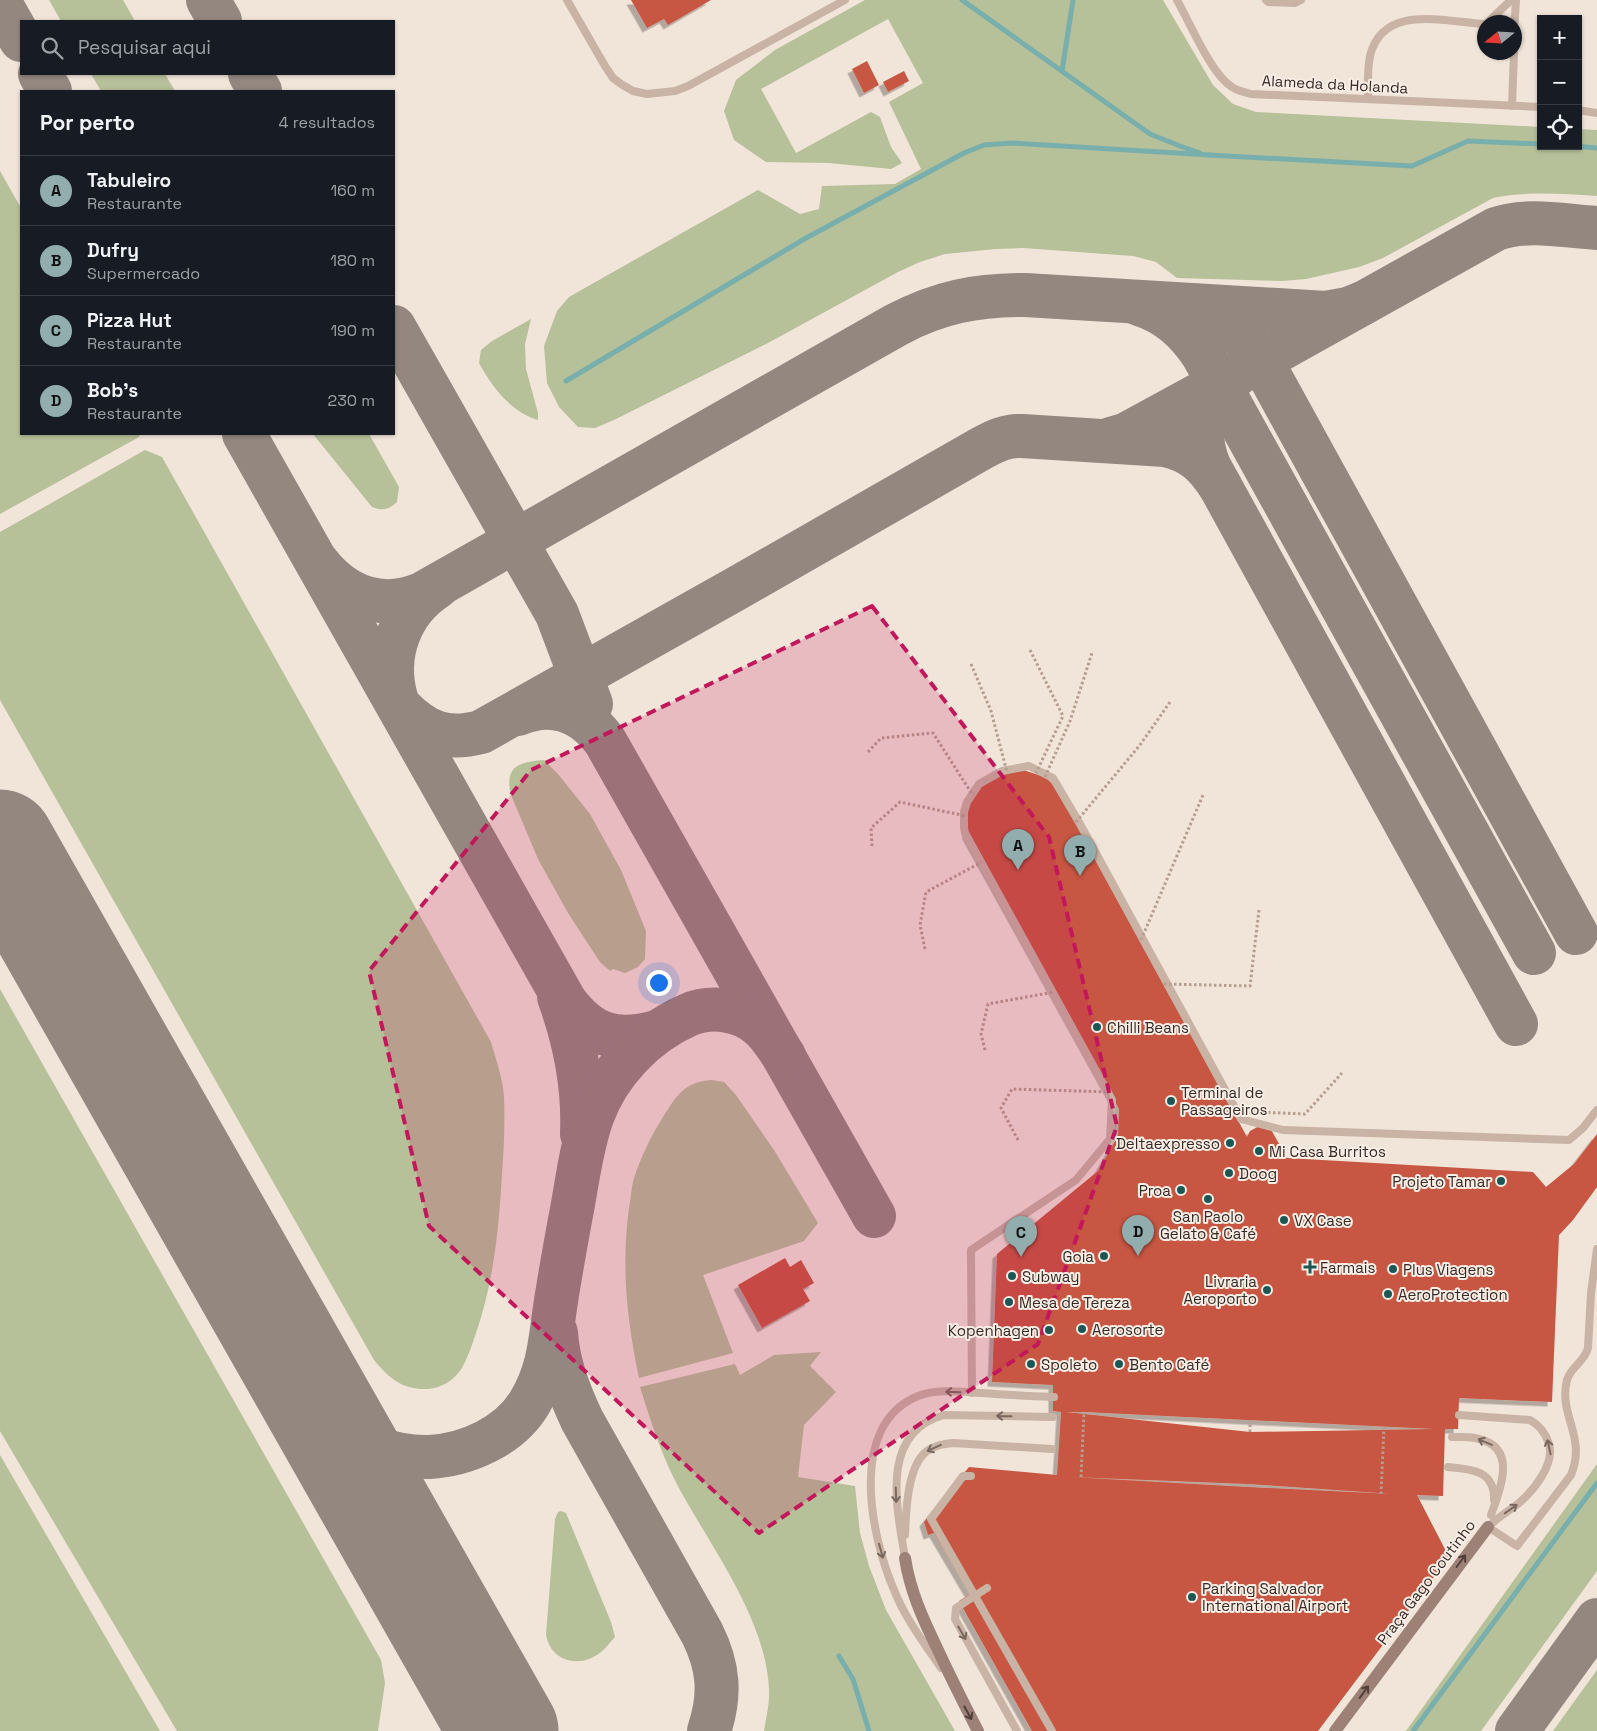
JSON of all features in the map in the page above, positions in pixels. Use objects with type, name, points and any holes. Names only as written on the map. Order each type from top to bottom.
[{"type":"main road","name":"Praça Gago Coutinho","points":[[1336,1731],[1489,1520]]},
{"type":"main road","points":[[905,1558],[911,1590],[918,1609],[978,1731]]},
{"type":"lane","points":[[567,0],[613,78],[633,91],[647,94],[675,92],[845,0]]},
{"type":"lane","name":"Alameda da Holanda","points":[[1178,0],[1215,69],[1231,86],[1241,92],[1537,108]]},
{"type":"lane","points":[[1266,0],[1268,2],[1286,3],[1295,3],[1301,0]]},
{"type":"lane","points":[[1495,15],[1511,0]]},
{"type":"lane","points":[[1515,15],[1516,0]]},
{"type":"lane","points":[[1368,99],[1370,57],[1376,40],[1385,30],[1396,23],[1418,20],[1477,23]]},
{"type":"lane","points":[[1512,106],[1514,60]]},
{"type":"lane","points":[[1582,111],[1597,113]]},
{"type":"lane","points":[[972,1393],[971,1250],[1076,1180],[1110,1139],[1112,1100],[965,833],[967,802],[979,784],[1007,771],[1029,766],[1037,772],[1053,778],[1241,1119],[1283,1130],[1569,1140],[1584,1128],[1597,1110]]},
{"type":"lane","points":[[1489,1520],[1517,1546],[1571,1475],[1576,1458],[1576,1441],[1565,1407],[1566,1382],[1569,1375],[1585,1356],[1588,1348],[1597,1249]]},
{"type":"lane","points":[[959,1695],[906,1615],[894,1591],[880,1548],[875,1525],[870,1486],[874,1449],[891,1415],[909,1401],[929,1393],[1054,1397]]},
{"type":"lane","points":[[905,1558],[896,1503],[896,1482],[903,1449],[911,1435],[932,1418],[944,1415],[1053,1418]]},
{"type":"lane","points":[[1459,1415],[1522,1419],[1535,1423],[1548,1440],[1551,1454],[1547,1469],[1518,1504],[1489,1520]]},
{"type":"lane","points":[[1452,1436],[1479,1438],[1490,1443],[1499,1452],[1503,1462],[1504,1476],[1489,1520]]},
{"type":"lane","points":[[905,1558],[906,1515],[910,1484],[914,1470],[925,1452],[942,1444],[953,1443],[1052,1449]]},
{"type":"lane","name":"Praça Gago Coutinho","points":[[1448,1467],[1471,1469],[1486,1477],[1493,1488],[1494,1494],[1489,1520]]},
{"type":"lane","points":[[971,1476],[963,1476],[931,1519],[1052,1731]]},
{"type":"lane","points":[[987,1588],[956,1608],[955,1619],[1017,1731]]},
{"type":"lane","points":[[1004,1693],[1004,1708]]},
{"type":"path","points":[[1030,650],[1063,716],[1037,772]]},
{"type":"path","points":[[1046,776],[1070,721],[1092,653]]},
{"type":"path","points":[[971,664],[991,711],[1007,771]]},
{"type":"path","points":[[1077,821],[1140,745],[1170,702]]},
{"type":"path","points":[[868,752],[881,738],[933,733],[973,794]]},
{"type":"path","points":[[1141,940],[1202,794]]},
{"type":"path","points":[[872,846],[872,828],[900,802],[965,816]]},
{"type":"path","points":[[925,948],[920,925],[926,892],[981,862]]},
{"type":"path","points":[[1164,984],[1250,986],[1259,910]]},
{"type":"path","points":[[984,1050],[981,1034],[988,1004],[1054,992]]},
{"type":"path","points":[[1233,1111],[1305,1114],[1342,1073]]},
{"type":"path","points":[[1018,1140],[1001,1108],[1012,1089],[1110,1092]]},
{"type":"path","points":[[1081,1477],[1084,1412]]},
{"type":"path","points":[[1250,1420],[1250,1432]]},
{"type":"path","points":[[1381,1494],[1384,1427]]},
{"type":"highlighted area","points":[[872,606],[1049,837],[1117,1126],[1038,1344],[759,1533],[429,1226],[369,971],[531,770]]},
{"type":"green space","points":[[49,0],[123,0],[134,20],[60,20]]},
{"type":"green space","points":[[865,0],[1163,0],[1213,85],[1233,104],[1256,112],[1537,127],[1537,150],[1582,150],[1582,129],[1597,130],[1597,196],[1532,194],[1493,198],[1383,258],[1359,267],[1306,279],[1282,281],[1177,278],[1156,262],[1133,256],[1023,248],[945,254],[898,272],[768,343],[614,420],[595,428],[578,427],[559,407],[547,383],[544,346],[557,311],[569,297],[758,190],[800,214],[819,209],[822,186],[895,184],[921,169],[889,102],[923,83],[888,19],[761,89],[796,153],[871,112],[880,117],[891,147],[902,163],[891,169],[829,163],[766,162],[734,140],[724,111],[736,80],[775,50]]},
{"type":"green space","points":[[92,75],[166,75],[174,90],[100,90]]},
{"type":"green space","points":[[0,171],[20,206],[20,435],[140,435],[0,514]]},
{"type":"green space","points":[[531,319],[525,344],[526,369],[538,413],[538,420],[519,411],[503,398],[479,363],[481,350],[492,341]]},
{"type":"green space","points":[[314,435],[370,435],[399,487],[397,502],[391,507],[379,509],[372,507]]},
{"type":"green space","points":[[145,450],[162,457],[491,1042],[504,1097],[504,1145],[495,1254],[482,1313],[468,1355],[462,1368],[455,1376],[447,1383],[438,1387],[419,1389],[403,1385],[385,1372],[374,1360],[0,700],[0,532]]},
{"type":"green space","points":[[544,760],[558,774],[590,814],[621,870],[646,931],[645,959],[638,967],[625,973],[613,969],[610,971],[600,962],[568,913],[538,859],[511,795],[510,778],[516,767],[527,762]]},
{"type":"green space","points":[[0,989],[381,1660],[385,1683],[378,1731],[177,1731],[0,1431]]},
{"type":"green space","points":[[712,1080],[724,1082],[736,1095],[774,1150],[818,1223],[804,1241],[703,1275],[733,1353],[639,1378],[628,1315],[625,1273],[627,1230],[633,1182],[650,1139],[677,1096],[694,1084]]},
{"type":"green space","points":[[821,1352],[810,1366],[836,1392],[804,1425],[798,1477],[855,1486],[860,1533],[869,1566],[886,1610],[955,1731],[764,1731],[769,1689],[766,1663],[758,1637],[736,1586],[674,1478],[657,1439],[640,1387],[735,1364],[740,1375],[774,1355]]},
{"type":"green space","points":[[0,1455],[160,1731],[0,1731]]},
{"type":"green space","points":[[1597,1464],[1597,1571],[1481,1731],[1406,1731]]},
{"type":"green space","points":[[558,1512],[566,1513],[611,1622],[615,1637],[601,1652],[584,1660],[568,1660],[560,1657],[549,1644],[546,1635],[555,1519]]},
{"type":"green space","points":[[1597,1670],[1597,1731],[1553,1731]]},
{"type":"building","points":[[631,0],[711,0],[668,25],[664,19],[647,28]]},
{"type":"building","points":[[867,61],[879,85],[864,93],[852,69]]},
{"type":"building","points":[[904,71],[909,81],[888,92],[883,82]]},
{"type":"building","points":[[1023,770],[1045,777],[1057,788],[1247,1137],[1250,1131],[1263,1124],[1269,1126],[1287,1158],[1533,1172],[1546,1187],[1574,1164],[1597,1134],[1597,1187],[1573,1220],[1559,1235],[1552,1402],[1459,1398],[1458,1429],[1445,1429],[1443,1496],[1417,1495],[1449,1557],[1318,1731],[1032,1731],[959,1601],[970,1594],[934,1533],[928,1535],[924,1522],[969,1467],[1057,1475],[1061,1412],[1053,1411],[1053,1385],[992,1382],[997,1254],[1098,1171],[1118,1136],[1119,1109],[967,835],[966,816],[969,804],[977,789],[997,776]],"holes":[[[1066,1412],[1084,1412],[1434,1429],[1250,1432]],[[1071,1477],[1247,1484],[1393,1494],[1248,1487]]]},
{"type":"building","points":[[785,1258],[790,1267],[801,1260],[814,1283],[803,1289],[810,1301],[762,1328],[738,1285]]},
{"type":"waterway","points":[[962,0],[1150,134],[1200,153]]},
{"type":"waterway","points":[[1062,71],[1073,0]]},
{"type":"waterway","points":[[1209,155],[1412,166],[1468,141],[1537,144]]},
{"type":"waterway","points":[[566,381],[806,238],[964,153],[984,145],[1013,143],[1210,155]]},
{"type":"waterway","points":[[1582,147],[1597,148]]},
{"type":"waterway","points":[[1413,1731],[1597,1483]]},
{"type":"waterway","points":[[839,1656],[853,1679],[869,1731]]},
{"type":"taxiway","points":[[208,0],[219,20]]},
{"type":"taxiway","points":[[0,3],[20,38]]},
{"type":"taxiway","points":[[41,75],[49,90]]},
{"type":"taxiway","points":[[251,75],[259,90]]},
{"type":"taxiway","points":[[1111,439],[1125,435],[1204,392],[1496,229],[1533,223],[1597,228]]},
{"type":"taxiway","points":[[317,562],[339,584],[364,598],[377,601],[392,601],[422,594],[896,325],[927,311],[958,301],[990,296],[1025,295],[1326,313],[1348,309],[1363,303]]},
{"type":"taxiway","points":[[1139,304],[1159,312],[1176,324],[1203,355],[1534,953]]},
{"type":"taxiway","points":[[1196,309],[1216,318],[1233,329],[1248,343],[1261,360],[1576,933]]},
{"type":"taxiway","points":[[395,329],[557,614],[591,704]]},
{"type":"taxiway","points":[[1235,376],[1215,395],[1204,416],[1202,439],[1209,466],[1516,1024]]},
{"type":"taxiway","points":[[245,435],[565,1001],[585,1022],[605,1034],[629,1037],[657,1032]]},
{"type":"taxiway","points":[[401,708],[419,724],[437,733],[457,736],[481,732],[982,448],[1006,438],[1022,436],[1165,445],[1183,451],[1197,459],[1220,486]]},
{"type":"taxiway","points":[[396,698],[392,666],[398,635],[413,608],[437,587]]},
{"type":"taxiway","points":[[518,714],[543,708],[555,708],[566,711],[577,715],[587,722],[605,741],[874,1216]]},
{"type":"taxiway","points":[[559,997],[570,1030],[577,1064],[582,1099],[582,1134]]},
{"type":"taxiway","points":[[295,1362],[333,1418],[353,1436],[377,1448],[403,1455],[429,1457],[472,1448],[499,1434],[521,1414],[530,1402],[542,1377],[548,1353],[562,1265],[586,1138],[599,1100],[618,1070],[630,1056],[657,1033],[688,1015],[706,1010],[726,1010],[752,1020],[767,1033],[784,1056]]},
{"type":"taxiway","points":[[556,1333],[559,1356],[565,1378],[582,1420],[708,1645],[715,1669],[717,1693],[709,1731]]},
{"type":"taxiway","points":[[1517,1731],[1597,1620]]},
{"type":"taxiway","points":[[477,1731],[497,1719]]},
{"type":"runway","points":[[0,844],[504,1731]]},
{"type":"place","name":"Tabuleiro","points":[[1018,870]]},
{"type":"place","name":"Dufry","points":[[1080,876]]},
{"type":"place","name":"Chilli Beans","points":[[1097,1027]]},
{"type":"place","name":"Terminal de Passageiros","points":[[1171,1101]]},
{"type":"place","name":"Deltaexpresso","points":[[1230,1143]]},
{"type":"place","name":"Mi Casa Burritos","points":[[1259,1151]]},
{"type":"place","name":"Doog","points":[[1229,1173]]},
{"type":"place","name":"Projeto Tamar","points":[[1501,1181]]},
{"type":"place","name":"Proa","points":[[1181,1190]]},
{"type":"place","name":"San Paolo Gelato & Café","points":[[1208,1199]]},
{"type":"place","name":"VX Case","points":[[1284,1220]]},
{"type":"place","name":"Goia","points":[[1104,1256]]},
{"type":"place","name":"Bob's","points":[[1138,1256]]},
{"type":"place","name":"Pizza Hut","points":[[1021,1257]]},
{"type":"place","name":"Farmais","points":[[1310,1267]]},
{"type":"place","name":"Plus Viagens","points":[[1393,1269]]},
{"type":"place","name":"Subway","points":[[1012,1276]]},
{"type":"place","name":"Livraria Aeroporto","points":[[1267,1290]]},
{"type":"place","name":"AeroProtection","points":[[1388,1294]]},
{"type":"place","name":"Mesa de Tereza","points":[[1009,1302]]},
{"type":"place","name":"Aerosorte","points":[[1082,1329]]},
{"type":"place","name":"Kopenhagen","points":[[1049,1330]]},
{"type":"place","name":"Spoleto","points":[[1031,1364]]},
{"type":"place","name":"Bento Café","points":[[1119,1364]]},
{"type":"place","name":"Parking Salvador International Airport","points":[[1192,1597]]}]
